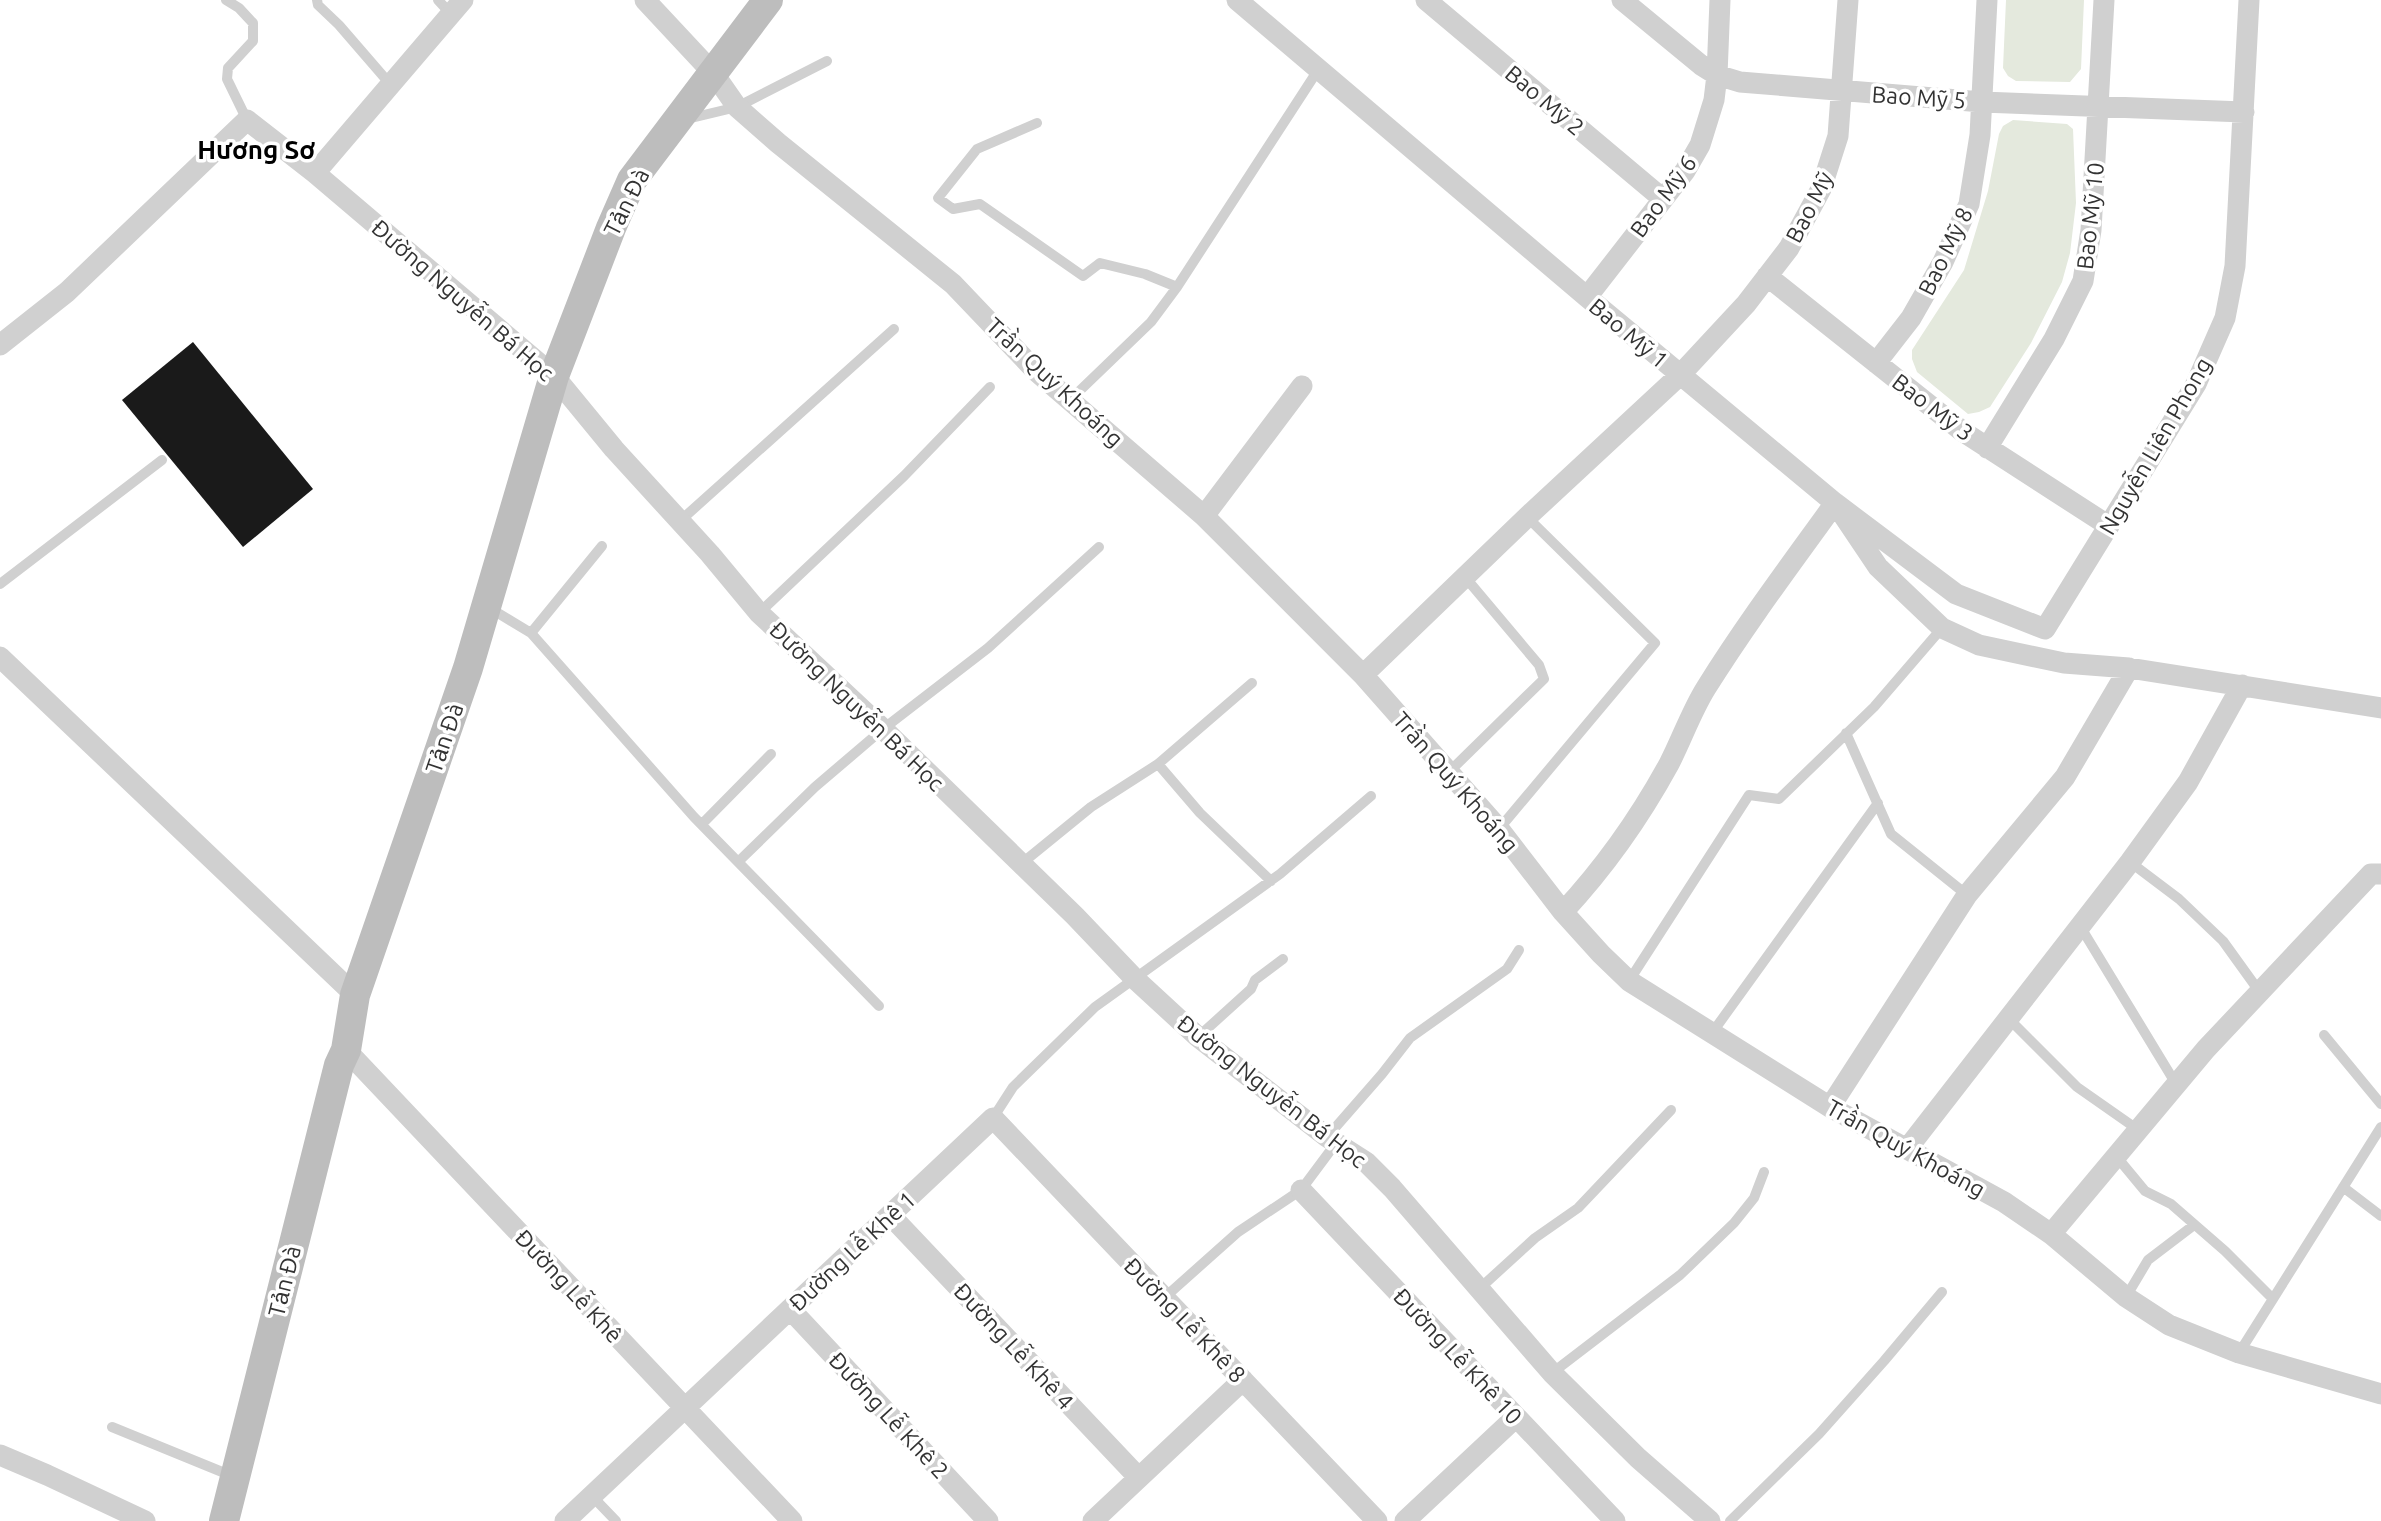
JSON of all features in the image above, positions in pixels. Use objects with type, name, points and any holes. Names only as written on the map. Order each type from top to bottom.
[{"type":"main road","name":"Tản Đà","points":[[224,1521],[339,1065],[346,1050],[355,995],[468,668],[554,376],[632,180],[714,75],[768,0]]},
{"type":"street","name":"Trần Quý Khoáng","points":[[645,0],[714,75],[737,107],[953,284],[1036,371],[1204,516],[1363,675],[1499,829],[1563,912],[1629,981],[1830,1107],[2004,1202],[2051,1234],[2126,1297],[2169,1325],[2239,1353],[2381,1395]]},
{"type":"street","name":"Bao Mỹ 1","points":[[1237,0],[1587,298],[1835,503],[1956,594],[2045,629]]},
{"type":"street","name":"Bao Mỹ 2","points":[[1426,0],[1663,199]]},
{"type":"street","name":"Bao Mỹ 5","points":[[1622,0],[1701,65],[1717,75],[1740,82],[1982,102],[2244,112]]},
{"type":"street","name":"Bao Mỹ 6","points":[[1587,298],[1685,171],[1700,145],[1714,100],[1720,0]]},
{"type":"street","name":"Bao Mỹ","points":[[1363,675],[1680,375],[1745,304],[1789,248],[1821,189],[1838,136],[1848,0]]},
{"type":"street","name":"Bao Mỹ 8","points":[[1876,363],[1918,306],[1943,262],[1969,204],[1980,135],[1987,0]]},
{"type":"street","name":"Bao Mỹ 10","points":[[1987,448],[2054,339],[2083,281],[2091,230],[2104,0]]},
{"type":"street","name":"Nguyễn Liên Phong","points":[[2045,629],[2196,384],[2225,318],[2235,265],[2249,0]]},
{"type":"street","points":[[315,173],[390,85],[451,5]]},
{"type":"street","name":"Đường Nguyễn Bá Học","points":[[247,120],[315,173],[554,376],[614,449],[759,613],[883,729],[1135,979],[1198,1037],[1331,1140],[1366,1162],[1392,1188],[1552,1373],[1638,1458],[1710,1521]]},
{"type":"street","points":[[0,345],[67,292],[247,120]]},
{"type":"street","name":"Bao Mỹ 3","points":[[1767,276],[1962,431],[2109,526]]},
{"type":"street","points":[[1204,516],[1302,386]]},
{"type":"street","points":[[1563,912],[1587,886],[1641,813],[1670,763],[1705,690],[1766,598],[1835,503],[1878,568],[1942,628],[1979,645],[2064,663],[2129,668],[2381,708]]},
{"type":"street","points":[[0,657],[355,995]]},
{"type":"street","points":[[1830,1107],[1967,895],[2065,777],[2129,668]]},
{"type":"street","points":[[1907,1149],[2130,862],[2188,782],[2242,685]]},
{"type":"street","points":[[2051,1234],[2137,1129],[2259,991],[2371,874],[2381,874]]},
{"type":"street","name":"Đường Lễ Khê","points":[[346,1050],[792,1521]]},
{"type":"street","name":"Đường Lễ Khê 1","points":[[565,1521],[993,1118]]},
{"type":"street","name":"Đường Lễ Khê 8","points":[[993,1118],[1377,1521]]},
{"type":"street","name":"Đường Lễ Khê 10","points":[[1301,1190],[1615,1521]]},
{"type":"street","name":"Đường Lễ Khê 4","points":[[890,1214],[1139,1478]]},
{"type":"street","name":"Đường Lễ Khê 2","points":[[790,1309],[988,1521]]},
{"type":"street","points":[[1093,1521],[1243,1380]]},
{"type":"street","points":[[1405,1521],[1516,1417]]},
{"type":"street","points":[[0,1455],[145,1521]]},
{"type":"lane","points":[[226,0],[239,8],[253,23],[253,41],[228,68],[227,79],[247,120]]},
{"type":"lane","points":[[317,0],[318,5],[339,24],[390,85]]},
{"type":"lane","points":[[678,121],[737,107],[827,61]]},
{"type":"lane","points":[[1070,400],[1151,323],[1318,69]]},
{"type":"lane","points":[[1037,123],[977,149],[938,198],[953,209],[980,205],[1083,276],[1100,263],[1145,274],[1177,287]]},
{"type":"lane","points":[[680,522],[894,329]]},
{"type":"lane","points":[[759,613],[904,476],[990,387]]},
{"type":"lane","points":[[0,584],[162,460]]},
{"type":"lane","points":[[1499,829],[1655,643],[1527,517]]},
{"type":"lane","points":[[531,633],[602,546]]},
{"type":"lane","points":[[738,861],[815,787],[883,729],[988,648],[1099,547]]},
{"type":"lane","points":[[1448,772],[1544,679],[1539,664],[1465,577]]},
{"type":"lane","points":[[486,606],[531,633],[702,824],[879,1006]]},
{"type":"lane","points":[[1629,981],[1749,795],[1779,799],[1874,707],[1942,628]]},
{"type":"lane","points":[[1021,864],[1091,807],[1158,764],[1252,682]]},
{"type":"lane","points":[[1846,733],[1891,834],[1967,895]]},
{"type":"lane","points":[[702,824],[771,754]]},
{"type":"lane","points":[[1158,764],[1200,813],[1271,881]]},
{"type":"lane","name":"Đường Lễ Khê 1","points":[[993,1118],[1013,1087],[1095,1007],[1271,881],[1371,796]]},
{"type":"lane","points":[[1712,1033],[1878,803]]},
{"type":"lane","points":[[2130,862],[2179,899],[2223,941],[2259,991]]},
{"type":"lane","points":[[2080,926],[2176,1084]]},
{"type":"lane","points":[[1164,1298],[1238,1232],[1301,1190],[1331,1140],[1410,1038],[1507,969],[1519,950]]},
{"type":"lane","points":[[1198,1037],[1251,989],[1255,980],[1283,959]]},
{"type":"lane","points":[[2008,1018],[2077,1087],[2137,1129]]},
{"type":"lane","points":[[2324,1035],[2381,1104]]},
{"type":"lane","points":[[1478,1290],[1535,1238],[1578,1208],[1671,1110]]},
{"type":"lane","points":[[2239,1353],[2381,1127]]},
{"type":"lane","points":[[2115,1155],[2145,1191],[2171,1205],[2225,1251],[2273,1299]]},
{"type":"lane","points":[[1552,1373],[1689,1266],[1734,1223],[1754,1198],[1764,1172]]},
{"type":"lane","points":[[2343,1187],[2381,1216]]},
{"type":"lane","points":[[2126,1297],[2148,1260],[2194,1225]]},
{"type":"lane","points":[[1730,1521],[1819,1434],[1942,1292]]},
{"type":"lane","points":[[113,1427],[235,1477]]},
{"type":"lane","points":[[592,1496],[616,1521]]},
{"type":"shaded area","points":[[2006,0],[2084,0],[2081,69],[2070,82],[2016,81],[2008,76],[2003,68]]},
{"type":"shaded area","points":[[2013,120],[2067,124],[2073,129],[2076,203],[2070,253],[2062,282],[2031,343],[1990,407],[1968,414],[1917,372],[1912,350],[1964,270],[1988,191],[1999,134],[2003,126]]},
{"type":"building","points":[[193,342],[313,489],[243,547],[122,400]]},
{"type":"district","name":"Hương Sơ","points":[[256,149]]}]
